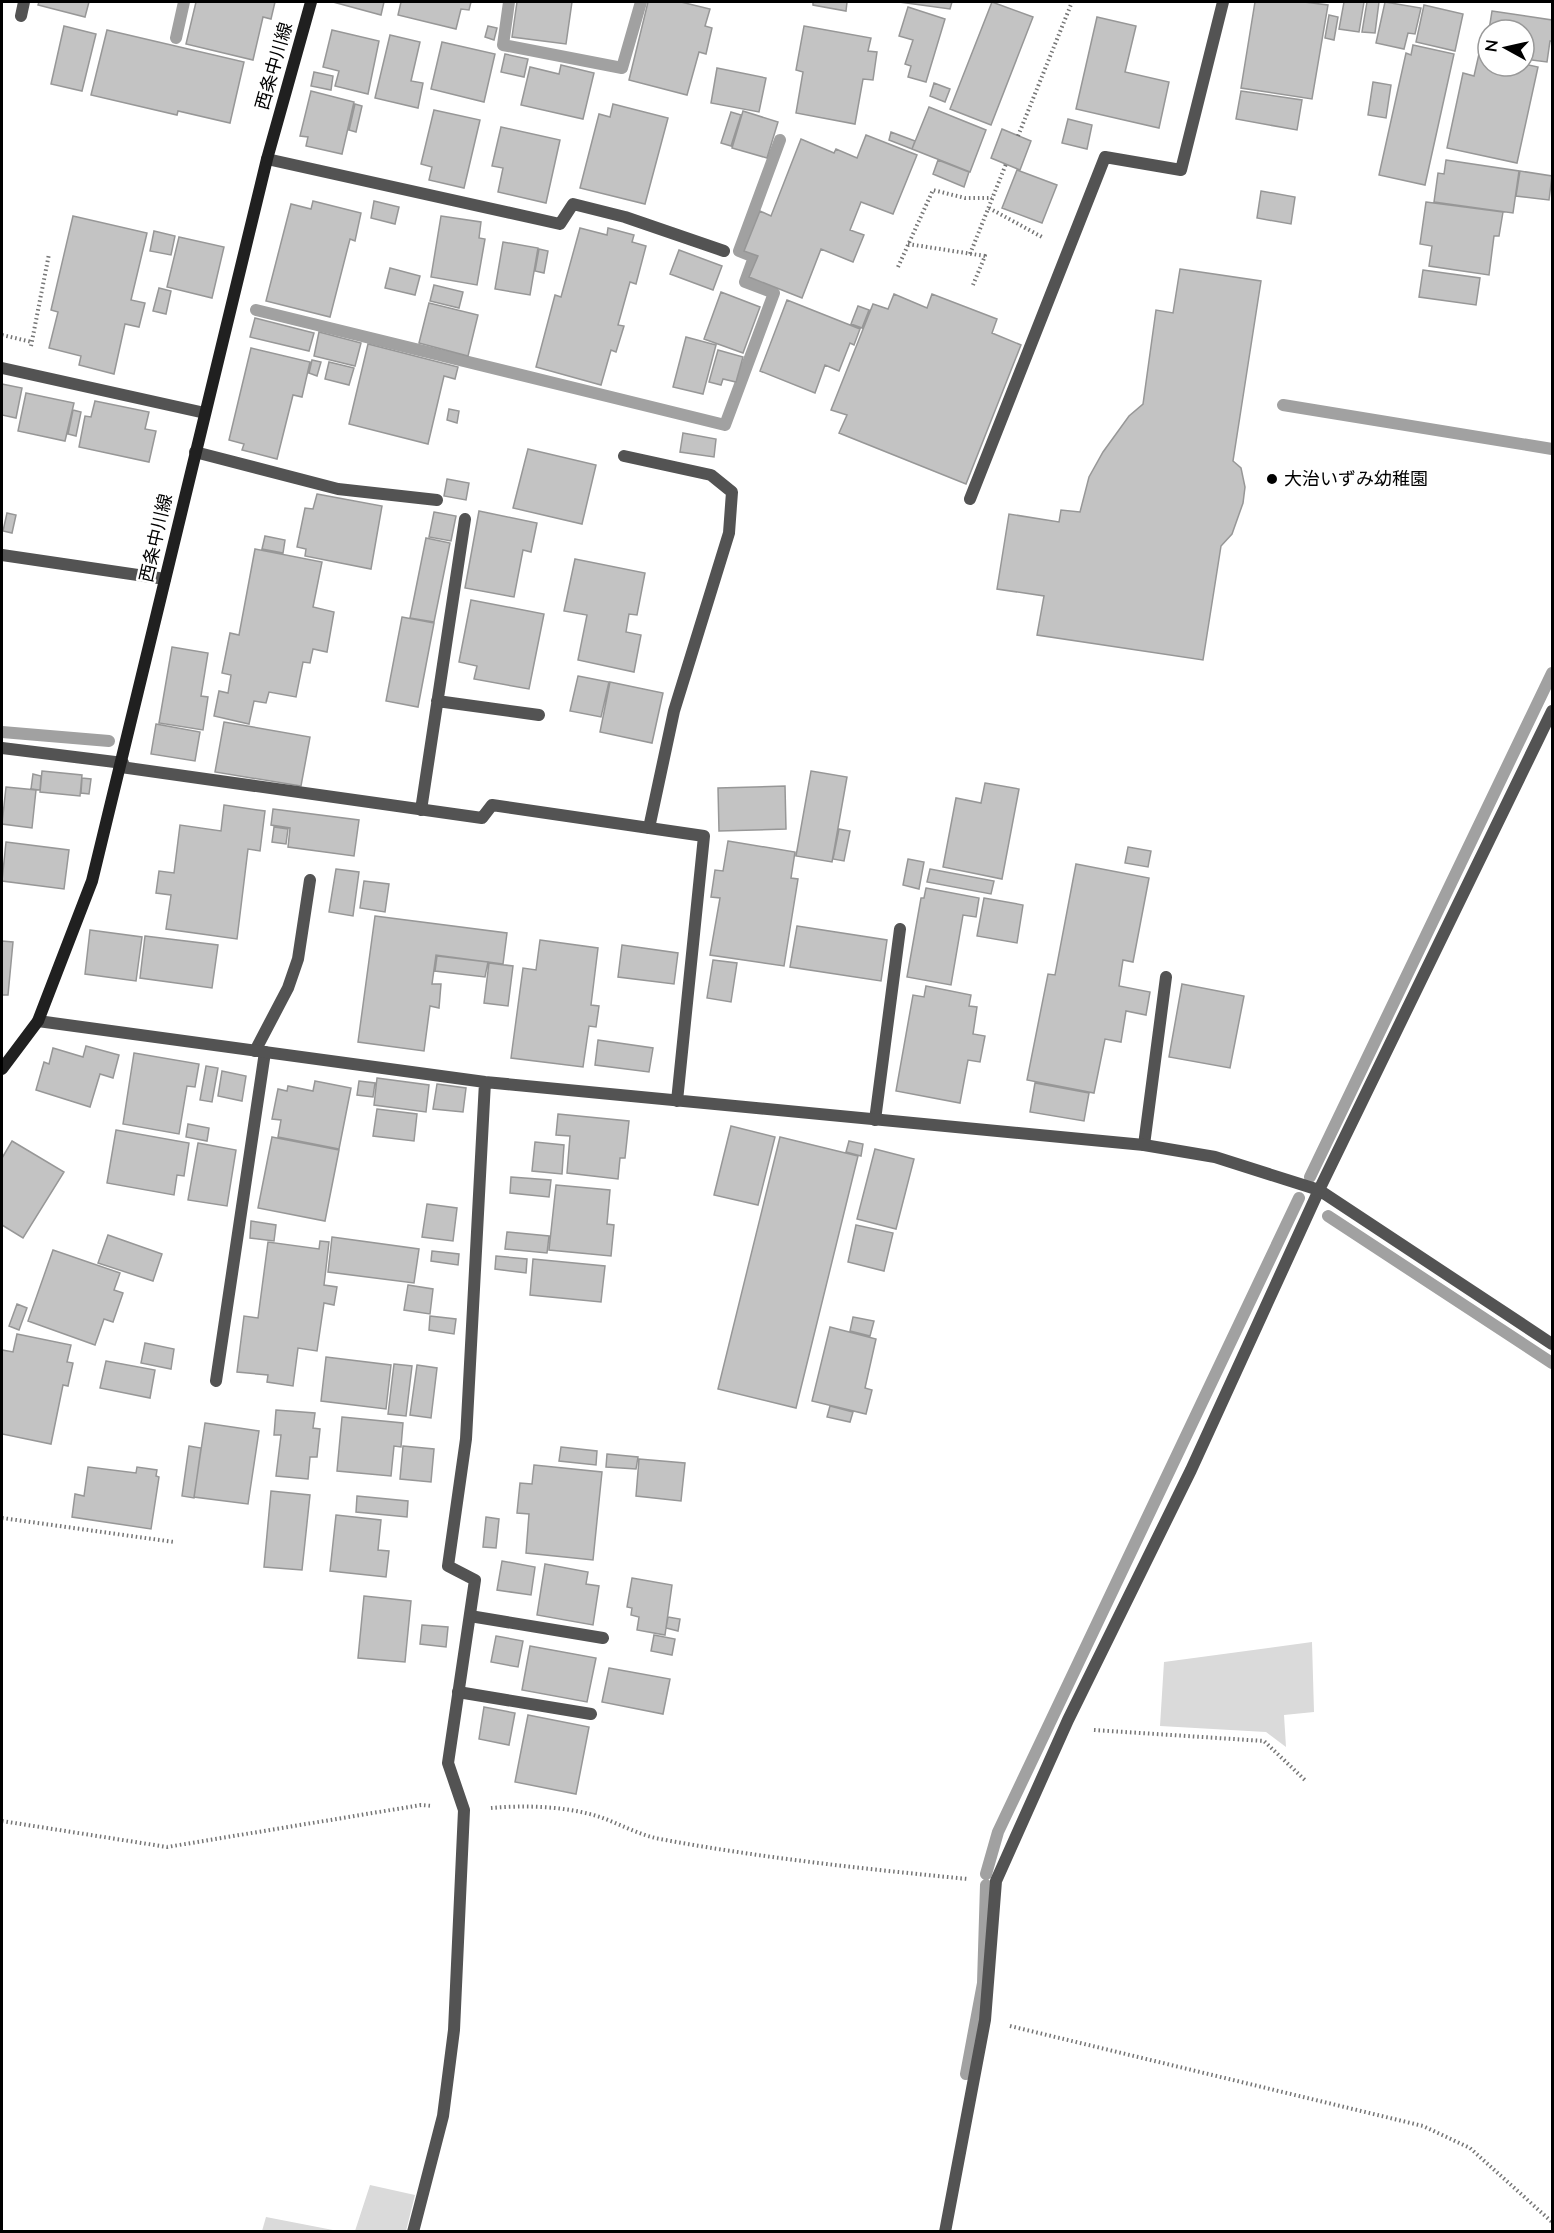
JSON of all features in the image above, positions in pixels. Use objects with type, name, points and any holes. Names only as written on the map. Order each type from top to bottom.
[{"type":"main road","name":"西条中川線","points":[[2,1069],[38,1021],[92,881],[122,765],[195,452],[267,159],[311,2]]},
{"type":"street","points":[[21,16],[24,2]]},
{"type":"street","points":[[970,499],[1105,157],[1181,170],[1223,2]]},
{"type":"street","points":[[267,159],[560,224],[573,204],[626,217],[724,251]]},
{"type":"street","points":[[2,368],[205,413]]},
{"type":"street","points":[[195,452],[338,489],[437,500]]},
{"type":"street","points":[[624,456],[711,475],[732,492],[729,532],[674,711],[649,828]]},
{"type":"street","points":[[421,810],[465,519]]},
{"type":"street","points":[[2,555],[165,579]]},
{"type":"street","points":[[437,701],[539,715]]},
{"type":"street","points":[[945,2232],[985,2020],[996,1881],[1068,1720],[1191,1470],[1319,1190],[1552,711]]},
{"type":"street","points":[[2,748],[482,818],[492,805],[704,836],[677,1101]]},
{"type":"street","points":[[216,1381],[260,1052],[298,959],[310,880]]},
{"type":"street","points":[[875,1120],[900,929]]},
{"type":"street","points":[[1144,1145],[1166,977]]},
{"type":"street","points":[[38,1021],[485,1082],[1144,1145],[1215,1157],[1319,1190],[1552,1344]]},
{"type":"street","points":[[413,2232],[442,2116],[454,2030],[464,1810],[448,1764],[475,1580],[448,1566],[466,1439],[485,1082]]},
{"type":"street","points":[[470,1616],[603,1638]]},
{"type":"street","points":[[458,1692],[591,1714]]},
{"type":"path","points":[[1018,136],[1072,2]]},
{"type":"path","points":[[970,254],[1006,164]]},
{"type":"path","points":[[898,267],[933,190],[965,198],[992,198]]},
{"type":"path","points":[[989,207],[1044,238]]},
{"type":"path","points":[[908,244],[986,256],[973,285]]},
{"type":"path","points":[[26,373],[49,254]]},
{"type":"path","points":[[2,335],[32,342]]},
{"type":"path","points":[[2,1518],[174,1542]]},
{"type":"path","points":[[1068,1720],[1096,1731],[1264,1741],[1306,1781]]},
{"type":"path","points":[[2,1821],[167,1847],[421,1805],[464,1810],[524,1805],[598,1816],[656,1838],[728,1851],[872,1870],[996,1881]]},
{"type":"path","points":[[985,2020],[1423,2126],[1470,2148],[1552,2222]]},
{"type":"shaded area","points":[[1312,1642],[1314,1712],[1284,1715],[1286,1747],[1266,1732],[1160,1726],[1164,1662]]},
{"type":"shaded area","points":[[370,2185],[415,2195],[406,2231],[355,2231]]},
{"type":"shaded area","points":[[266,2217],[338,2231],[262,2231]]},
{"type":"building","points":[[39,2],[89,2],[85,17],[38,5]]},
{"type":"building","points":[[196,2],[275,2],[271,19],[263,17],[253,60],[186,44]]},
{"type":"building","points":[[333,2],[384,2],[381,15]]},
{"type":"building","points":[[401,2],[471,2],[469,10],[461,9],[456,29],[398,15]]},
{"type":"building","points":[[517,2],[572,2],[566,44],[512,37]]},
{"type":"building","points":[[648,2],[681,2],[710,9],[705,26],[712,28],[706,54],[699,52],[687,95],[629,80]]},
{"type":"building","points":[[813,2],[847,2],[846,11],[813,5]]},
{"type":"building","points":[[899,2],[952,2],[950,9]]},
{"type":"building","points":[[992,2],[1033,17],[991,125],[950,109]]},
{"type":"building","points":[[1255,2],[1304,2],[1328,5],[1312,99],[1241,88]]},
{"type":"building","points":[[1344,2],[1364,2],[1359,32],[1339,29]]},
{"type":"building","points":[[1367,2],[1379,2],[1375,33],[1362,32]]},
{"type":"building","points":[[1385,2],[1421,8],[1415,34],[1408,33],[1404,49],[1376,43]]},
{"type":"building","points":[[1424,5],[1463,14],[1455,51],[1416,42]]},
{"type":"building","points":[[908,7],[945,19],[926,82],[908,77],[911,66],[905,64],[913,40],[899,36]]},
{"type":"building","points":[[1492,11],[1552,20],[1552,41],[1550,41],[1547,62],[1536,61],[1536,18],[1491,18]]},
{"type":"building","points":[[1329,15],[1338,17],[1334,40],[1325,38]]},
{"type":"building","points":[[1097,17],[1136,26],[1125,72],[1169,82],[1159,128],[1076,109]]},
{"type":"building","points":[[64,26],[96,34],[82,91],[51,84]]},
{"type":"building","points":[[488,26],[497,28],[494,40],[485,37]]},
{"type":"building","points":[[804,26],[871,38],[868,51],[877,52],[873,80],[863,79],[855,124],[796,113],[803,72],[796,70]]},
{"type":"building","points":[[107,30],[244,62],[230,123],[178,111],[177,115],[91,95]]},
{"type":"building","points":[[332,30],[379,41],[368,94],[335,86],[339,71],[323,67]]},
{"type":"building","points":[[390,35],[420,42],[411,81],[423,83],[418,108],[375,98]]},
{"type":"building","points":[[442,42],[495,54],[484,102],[431,89]]},
{"type":"building","points":[[1413,45],[1454,54],[1425,185],[1379,175],[1406,53],[1411,55]]},
{"type":"building","points":[[505,54],[528,59],[524,77],[501,72]]},
{"type":"building","points":[[561,65],[594,73],[583,119],[521,105],[530,67],[559,74]]},
{"type":"building","points":[[1476,67],[1476,78],[1536,78],[1517,163],[1447,148],[1463,73],[1474,76]]},
{"type":"building","points":[[717,68],[766,78],[759,112],[711,103]]},
{"type":"building","points":[[314,72],[333,76],[331,90],[311,86]]},
{"type":"building","points":[[1373,82],[1391,85],[1386,118],[1368,115]]},
{"type":"building","points":[[934,83],[950,89],[945,102],[930,96]]},
{"type":"building","points":[[311,91],[354,102],[342,154],[306,146],[308,137],[300,136]]},
{"type":"building","points":[[1241,91],[1302,100],[1297,130],[1236,119]]},
{"type":"building","points":[[355,104],[362,106],[356,132],[349,130]]},
{"type":"building","points":[[613,104],[668,118],[645,204],[580,188],[599,114],[610,117]]},
{"type":"building","points":[[929,107],[986,130],[970,172],[912,149]]},
{"type":"building","points":[[434,110],[480,120],[464,188],[429,180],[432,167],[421,164]]},
{"type":"building","points":[[743,111],[778,122],[767,158],[732,148]]},
{"type":"building","points":[[731,112],[741,115],[731,146],[721,143]]},
{"type":"building","points":[[1068,119],[1092,125],[1087,149],[1062,143]]},
{"type":"building","points":[[501,127],[560,140],[546,203],[498,192],[503,168],[492,166]]},
{"type":"building","points":[[1002,129],[1031,141],[1020,170],[991,158]]},
{"type":"building","points":[[891,132],[915,141],[912,149],[889,140]]},
{"type":"building","points":[[866,135],[917,155],[893,214],[861,202],[850,230],[864,235],[853,262],[821,249],[802,298],[749,277],[758,256],[744,251],[760,211],[771,216],[801,139],[834,153],[836,149],[857,158]]},
{"type":"building","points":[[938,160],[969,172],[964,187],[933,174]]},
{"type":"building","points":[[1446,160],[1519,171],[1513,213],[1434,202],[1438,173],[1444,174]]},
{"type":"building","points":[[1017,170],[1057,185],[1042,223],[1002,208]]},
{"type":"building","points":[[1520,171],[1552,176],[1549,200],[1516,196]]},
{"type":"building","points":[[1261,191],[1295,197],[1291,224],[1257,218]]},
{"type":"building","points":[[313,201],[361,213],[355,241],[350,239],[330,317],[266,301],[291,204],[311,209]]},
{"type":"building","points":[[374,201],[399,207],[395,224],[371,218]]},
{"type":"building","points":[[1426,202],[1503,212],[1499,236],[1494,236],[1489,275],[1429,266],[1432,246],[1420,244]]},
{"type":"building","points":[[73,216],[147,233],[131,300],[145,303],[139,327],[125,324],[114,374],[79,365],[81,356],[49,348],[58,312],[51,310]]},
{"type":"building","points":[[441,216],[481,222],[479,238],[485,239],[477,285],[431,277]]},
{"type":"building","points":[[580,228],[607,235],[608,228],[634,235],[632,242],[646,246],[636,284],[630,282],[618,325],[624,326],[616,352],[611,350],[601,385],[536,367],[555,295],[561,297]]},
{"type":"building","points":[[154,231],[175,236],[171,255],[150,251]]},
{"type":"building","points":[[179,237],[224,247],[212,298],[167,287]]},
{"type":"building","points":[[503,242],[538,248],[530,295],[495,289]]},
{"type":"building","points":[[539,249],[548,251],[544,273],[535,271]]},
{"type":"building","points":[[679,250],[722,266],[713,290],[670,274]]},
{"type":"building","points":[[390,268],[420,276],[415,295],[385,288]]},
{"type":"building","points":[[1180,269],[1261,281],[1233,461],[1241,468],[1245,487],[1243,503],[1232,534],[1221,546],[1203,660],[1037,635],[1044,596],[997,589],[1009,514],[1059,522],[1061,510],[1080,512],[1089,477],[1103,452],[1129,416],[1143,404],[1156,310],[1173,313]]},
{"type":"building","points":[[1423,270],[1480,278],[1476,305],[1419,297]]},
{"type":"building","points":[[434,285],[463,292],[459,308],[430,301]]},
{"type":"building","points":[[159,288],[171,291],[166,314],[153,311]]},
{"type":"building","points":[[721,292],[760,307],[743,353],[704,339]]},
{"type":"building","points":[[894,294],[927,308],[932,294],[997,319],[992,333],[1021,345],[966,484],[839,433],[847,415],[831,410],[873,304],[888,309]]},
{"type":"building","points":[[787,300],[860,329],[854,345],[850,343],[839,371],[825,365],[815,393],[760,371]]},
{"type":"building","points":[[429,303],[478,315],[468,356],[419,343]]},
{"type":"building","points":[[858,306],[869,310],[862,328],[851,324]]},
{"type":"building","points":[[255,318],[314,333],[309,351],[250,337]]},
{"type":"building","points":[[319,332],[361,343],[355,366],[314,356]]},
{"type":"building","points":[[686,337],[716,345],[703,394],[673,387]]},
{"type":"building","points":[[368,344],[458,367],[455,379],[444,376],[428,444],[349,424]]},
{"type":"building","points":[[251,348],[310,362],[302,397],[293,395],[277,459],[242,450],[244,444],[229,440]]},
{"type":"building","points":[[718,350],[743,357],[736,382],[723,379],[721,385],[709,382]]},
{"type":"building","points":[[312,360],[321,362],[317,376],[309,373]]},
{"type":"building","points":[[329,362],[354,368],[349,385],[325,379]]},
{"type":"building","points":[[2,384],[22,388],[16,418],[2,415]]},
{"type":"building","points":[[26,393],[74,403],[65,441],[18,431]]},
{"type":"building","points":[[95,401],[149,412],[145,429],[156,431],[149,462],[79,447],[85,416],[91,417]]},
{"type":"building","points":[[449,409],[459,411],[457,423],[447,420]]},
{"type":"building","points":[[73,410],[81,412],[76,436],[68,434]]},
{"type":"building","points":[[683,433],[716,439],[714,457],[680,452]]},
{"type":"building","points":[[528,449],[596,465],[582,524],[513,508]]},
{"type":"building","points":[[447,479],[469,483],[466,500],[444,496]]},
{"type":"building","points":[[317,494],[382,506],[371,569],[305,556],[306,549],[297,547],[305,508],[313,509]]},
{"type":"building","points":[[479,511],[537,523],[531,552],[523,550],[514,597],[465,588]]},
{"type":"building","points":[[434,512],[456,516],[451,541],[429,537]]},
{"type":"building","points":[[7,513],[16,515],[12,533],[3,531]]},
{"type":"building","points":[[265,536],[285,540],[283,553],[262,549]]},
{"type":"building","points":[[426,538],[450,543],[434,622],[410,618]]},
{"type":"building","points":[[255,549],[322,562],[313,607],[334,612],[327,652],[313,649],[310,663],[303,662],[296,697],[269,692],[266,703],[254,701],[249,724],[214,716],[219,691],[228,693],[231,675],[222,673],[230,633],[239,635]]},
{"type":"building","points":[[575,559],[645,573],[637,615],[629,614],[626,632],[641,635],[634,672],[578,660],[587,615],[564,611]]},
{"type":"building","points":[[471,600],[544,614],[529,689],[474,679],[477,666],[459,662]]},
{"type":"building","points":[[402,617],[434,623],[418,707],[386,701]]},
{"type":"building","points":[[172,647],[208,653],[201,696],[208,697],[203,730],[159,723]]},
{"type":"building","points":[[578,676],[609,682],[601,717],[570,711]]},
{"type":"building","points":[[610,682],[663,693],[652,743],[600,732]]},
{"type":"building","points":[[224,722],[310,737],[301,786],[215,772]]},
{"type":"building","points":[[156,724],[200,732],[195,761],[151,754]]},
{"type":"building","points":[[42,771],[82,775],[80,796],[40,792]]},
{"type":"building","points":[[811,771],[847,777],[832,862],[796,856]]},
{"type":"building","points":[[33,774],[41,776],[40,790],[31,789]]},
{"type":"building","points":[[82,778],[91,779],[89,794],[81,793]]},
{"type":"building","points":[[985,783],[1019,789],[1002,879],[943,867],[956,798],[981,803]]},
{"type":"building","points":[[785,786],[786,829],[719,831],[718,788]]},
{"type":"building","points":[[6,787],[36,790],[32,828],[2,824]]},
{"type":"building","points":[[224,805],[265,811],[260,851],[248,849],[237,939],[166,929],[171,895],[156,893],[159,871],[174,873],[180,825],[221,831]]},
{"type":"building","points":[[273,809],[359,820],[354,856],[288,847],[290,828],[271,825]]},
{"type":"building","points":[[274,827],[288,829],[286,844],[272,842]]},
{"type":"building","points":[[839,829],[850,831],[844,861],[833,859]]},
{"type":"building","points":[[728,841],[795,852],[791,878],[798,879],[784,966],[710,955],[720,898],[711,897],[715,870],[723,871]]},
{"type":"building","points":[[6,842],[69,850],[64,889],[2,881]]},
{"type":"building","points":[[1128,847],[1151,851],[1148,867],[1125,863]]},
{"type":"building","points":[[908,859],[924,862],[919,889],[903,885]]},
{"type":"building","points":[[1076,864],[1149,878],[1133,962],[1123,960],[1119,986],[1150,992],[1146,1015],[1126,1011],[1121,1042],[1105,1039],[1094,1093],[1027,1080],[1048,974],[1055,975]]},
{"type":"building","points":[[336,869],[359,872],[353,916],[329,912]]},
{"type":"building","points":[[930,869],[994,881],[991,894],[927,882]]},
{"type":"building","points":[[364,881],[389,884],[385,912],[360,908]]},
{"type":"building","points":[[926,888],[979,898],[976,917],[963,915],[951,985],[907,977],[921,898],[924,898]]},
{"type":"building","points":[[984,898],[1023,905],[1017,943],[977,936]]},
{"type":"building","points":[[375,916],[507,933],[503,964],[436,955],[432,984],[441,984],[439,1008],[430,1006],[424,1051],[358,1042]]},
{"type":"building","points":[[797,926],[887,940],[881,981],[790,967]]},
{"type":"building","points":[[90,930],[142,937],[136,981],[85,974]]},
{"type":"building","points":[[145,936],[218,945],[212,988],[140,978]]},
{"type":"building","points":[[540,940],[598,948],[591,1005],[599,1006],[596,1027],[589,1026],[583,1067],[511,1058],[523,968],[536,970]]},
{"type":"building","points":[[2,941],[13,942],[8,995],[2,995]]},
{"type":"building","points":[[622,945],[678,953],[674,984],[618,977]]},
{"type":"building","points":[[437,956],[488,962],[485,977],[435,971]]},
{"type":"building","points":[[713,960],[737,963],[731,1002],[707,998]]},
{"type":"building","points":[[489,963],[513,966],[508,1006],[484,1003]]},
{"type":"building","points":[[1182,984],[1244,996],[1230,1068],[1169,1057]]},
{"type":"building","points":[[926,986],[971,995],[969,1006],[977,1007],[973,1034],[985,1036],[980,1062],[968,1060],[960,1103],[896,1091],[913,995],[924,997]]},
{"type":"building","points":[[598,1040],[653,1048],[649,1072],[595,1065]]},
{"type":"building","points":[[86,1046],[119,1055],[113,1078],[100,1074],[90,1107],[36,1090],[44,1062],[49,1064],[53,1048],[83,1057]]},
{"type":"building","points":[[134,1053],[199,1064],[195,1087],[187,1086],[179,1134],[123,1124]]},
{"type":"building","points":[[206,1066],[218,1068],[212,1102],[200,1100]]},
{"type":"building","points":[[222,1071],[246,1076],[242,1101],[218,1096]]},
{"type":"building","points":[[377,1078],[429,1085],[426,1112],[374,1105]]},
{"type":"building","points":[[315,1081],[351,1088],[339,1149],[278,1137],[281,1120],[272,1119],[278,1089],[287,1091],[288,1086],[313,1091]]},
{"type":"building","points":[[359,1081],[375,1083],[373,1097],[357,1095]]},
{"type":"building","points":[[1035,1083],[1089,1093],[1084,1121],[1030,1112]]},
{"type":"building","points":[[437,1084],[466,1088],[463,1112],[433,1109]]},
{"type":"building","points":[[377,1109],[417,1114],[414,1141],[373,1136]]},
{"type":"building","points":[[558,1114],[629,1121],[625,1158],[620,1158],[618,1179],[567,1173],[570,1136],[556,1135]]},
{"type":"building","points":[[188,1124],[209,1128],[207,1141],[186,1137]]},
{"type":"building","points":[[731,1126],[775,1137],[758,1205],[714,1195]]},
{"type":"building","points":[[116,1130],[189,1143],[184,1176],[177,1175],[174,1195],[107,1183]]},
{"type":"building","points":[[272,1137],[339,1150],[325,1221],[258,1208]]},
{"type":"building","points":[[780,1137],[858,1156],[796,1408],[718,1389]]},
{"type":"building","points":[[12,1141],[64,1172],[23,1238],[2,1225],[2,1158]]},
{"type":"building","points":[[849,1141],[863,1144],[861,1156],[846,1152]]},
{"type":"building","points":[[535,1142],[564,1145],[562,1174],[532,1171]]},
{"type":"building","points":[[198,1143],[236,1150],[227,1206],[188,1200]]},
{"type":"building","points":[[875,1149],[914,1159],[896,1229],[857,1219]]},
{"type":"building","points":[[511,1177],[551,1180],[549,1197],[510,1193]]},
{"type":"building","points":[[556,1185],[610,1190],[607,1224],[614,1225],[611,1256],[549,1250]]},
{"type":"building","points":[[427,1204],[457,1208],[453,1241],[422,1237]]},
{"type":"building","points":[[251,1221],[276,1225],[274,1241],[250,1238]]},
{"type":"building","points":[[856,1225],[893,1233],[884,1271],[848,1262]]},
{"type":"building","points":[[507,1232],[549,1236],[547,1253],[505,1249]]},
{"type":"building","points":[[108,1235],[162,1254],[153,1281],[98,1263]]},
{"type":"building","points":[[332,1237],[419,1249],[414,1283],[328,1272]]},
{"type":"building","points":[[320,1241],[329,1242],[324,1285],[337,1287],[334,1305],[324,1303],[317,1351],[298,1348],[293,1386],[267,1382],[268,1375],[237,1372],[244,1316],[258,1318],[268,1242],[319,1249]]},
{"type":"building","points":[[53,1250],[120,1273],[114,1290],[123,1293],[113,1322],[104,1319],[95,1345],[28,1321]]},
{"type":"building","points":[[432,1251],[459,1254],[458,1265],[431,1261]]},
{"type":"building","points":[[496,1256],[527,1259],[526,1273],[495,1269]]},
{"type":"building","points":[[533,1259],[605,1266],[601,1302],[530,1295]]},
{"type":"building","points":[[408,1285],[433,1289],[430,1314],[404,1310]]},
{"type":"building","points":[[17,1304],[27,1308],[19,1330],[9,1326]]},
{"type":"building","points":[[430,1316],[456,1319],[454,1334],[429,1330]]},
{"type":"building","points":[[853,1317],[874,1321],[870,1336],[850,1331]]},
{"type":"building","points":[[830,1327],[876,1339],[865,1388],[872,1390],[866,1414],[812,1401]]},
{"type":"building","points":[[17,1334],[71,1345],[67,1362],[73,1363],[68,1386],[63,1385],[51,1444],[2,1434],[2,1350],[13,1352]]},
{"type":"building","points":[[145,1343],[174,1349],[171,1369],[141,1363]]},
{"type":"building","points":[[326,1357],[391,1365],[386,1409],[321,1401]]},
{"type":"building","points":[[106,1361],[155,1370],[150,1398],[100,1388]]},
{"type":"building","points":[[394,1364],[412,1366],[406,1416],[388,1414]]},
{"type":"building","points":[[417,1365],[437,1368],[431,1418],[410,1415]]},
{"type":"building","points":[[830,1406],[853,1412],[850,1422],[827,1417]]},
{"type":"building","points":[[276,1410],[315,1413],[313,1428],[320,1429],[317,1457],[310,1457],[308,1479],[276,1476],[281,1435],[274,1435]]},
{"type":"building","points":[[342,1417],[403,1423],[401,1447],[394,1446],[391,1476],[337,1471]]},
{"type":"building","points":[[205,1423],[259,1431],[248,1504],[194,1497]]},
{"type":"building","points":[[189,1446],[201,1448],[194,1498],[182,1496]]},
{"type":"building","points":[[403,1446],[434,1449],[431,1482],[400,1479]]},
{"type":"building","points":[[561,1447],[597,1451],[596,1465],[559,1461]]},
{"type":"building","points":[[607,1454],[638,1457],[636,1469],[606,1467]]},
{"type":"building","points":[[639,1459],[685,1463],[681,1501],[636,1496]]},
{"type":"building","points":[[534,1465],[602,1472],[593,1560],[526,1553],[529,1514],[517,1513],[520,1483],[532,1484]]},
{"type":"building","points":[[88,1467],[136,1473],[137,1467],[157,1470],[156,1476],[159,1477],[151,1529],[72,1517],[75,1494],[84,1496]]},
{"type":"building","points":[[271,1491],[310,1495],[302,1570],[264,1567]]},
{"type":"building","points":[[357,1496],[408,1501],[407,1517],[356,1512]]},
{"type":"building","points":[[336,1515],[381,1520],[378,1550],[389,1551],[386,1577],[330,1571]]},
{"type":"building","points":[[486,1517],[499,1519],[496,1548],[483,1547]]},
{"type":"building","points":[[502,1561],[535,1567],[531,1595],[497,1590]]},
{"type":"building","points":[[545,1564],[588,1572],[586,1584],[599,1586],[593,1625],[537,1615]]},
{"type":"building","points":[[632,1578],[672,1585],[665,1635],[637,1630],[639,1617],[631,1615],[632,1608],[627,1607]]},
{"type":"building","points":[[364,1596],[411,1601],[405,1662],[358,1658]]},
{"type":"building","points":[[668,1617],[680,1619],[678,1631],[666,1628]]},
{"type":"building","points":[[422,1625],[448,1627],[446,1647],[420,1644]]},
{"type":"building","points":[[654,1635],[675,1639],[672,1655],[651,1651]]},
{"type":"building","points":[[496,1636],[523,1641],[518,1667],[491,1662]]},
{"type":"building","points":[[530,1646],[596,1658],[587,1702],[522,1690]]},
{"type":"building","points":[[609,1668],[670,1679],[663,1714],[602,1702]]},
{"type":"building","points":[[484,1707],[515,1713],[509,1745],[479,1739]]},
{"type":"building","points":[[528,1715],[589,1727],[576,1794],[515,1782]]},
{"type":"waterway","points":[[176,38],[184,2]]},
{"type":"waterway","points":[[509,2],[503,45],[622,68],[641,2]]},
{"type":"waterway","points":[[256,310],[725,425],[774,293],[745,282],[754,257],[739,251],[780,140]]},
{"type":"waterway","points":[[1283,405],[1552,449]]},
{"type":"waterway","points":[[1310,1177],[1552,673]]},
{"type":"waterway","points":[[2,732],[109,741]]},
{"type":"waterway","points":[[986,1874],[998,1832],[1299,1198]]},
{"type":"waterway","points":[[1328,1216],[1552,1363]]},
{"type":"waterway","points":[[966,2074],[983,1983],[986,1885]]},
{"type":"place","name":"大治いずみ幼稚園","points":[[1272,479]]}]
